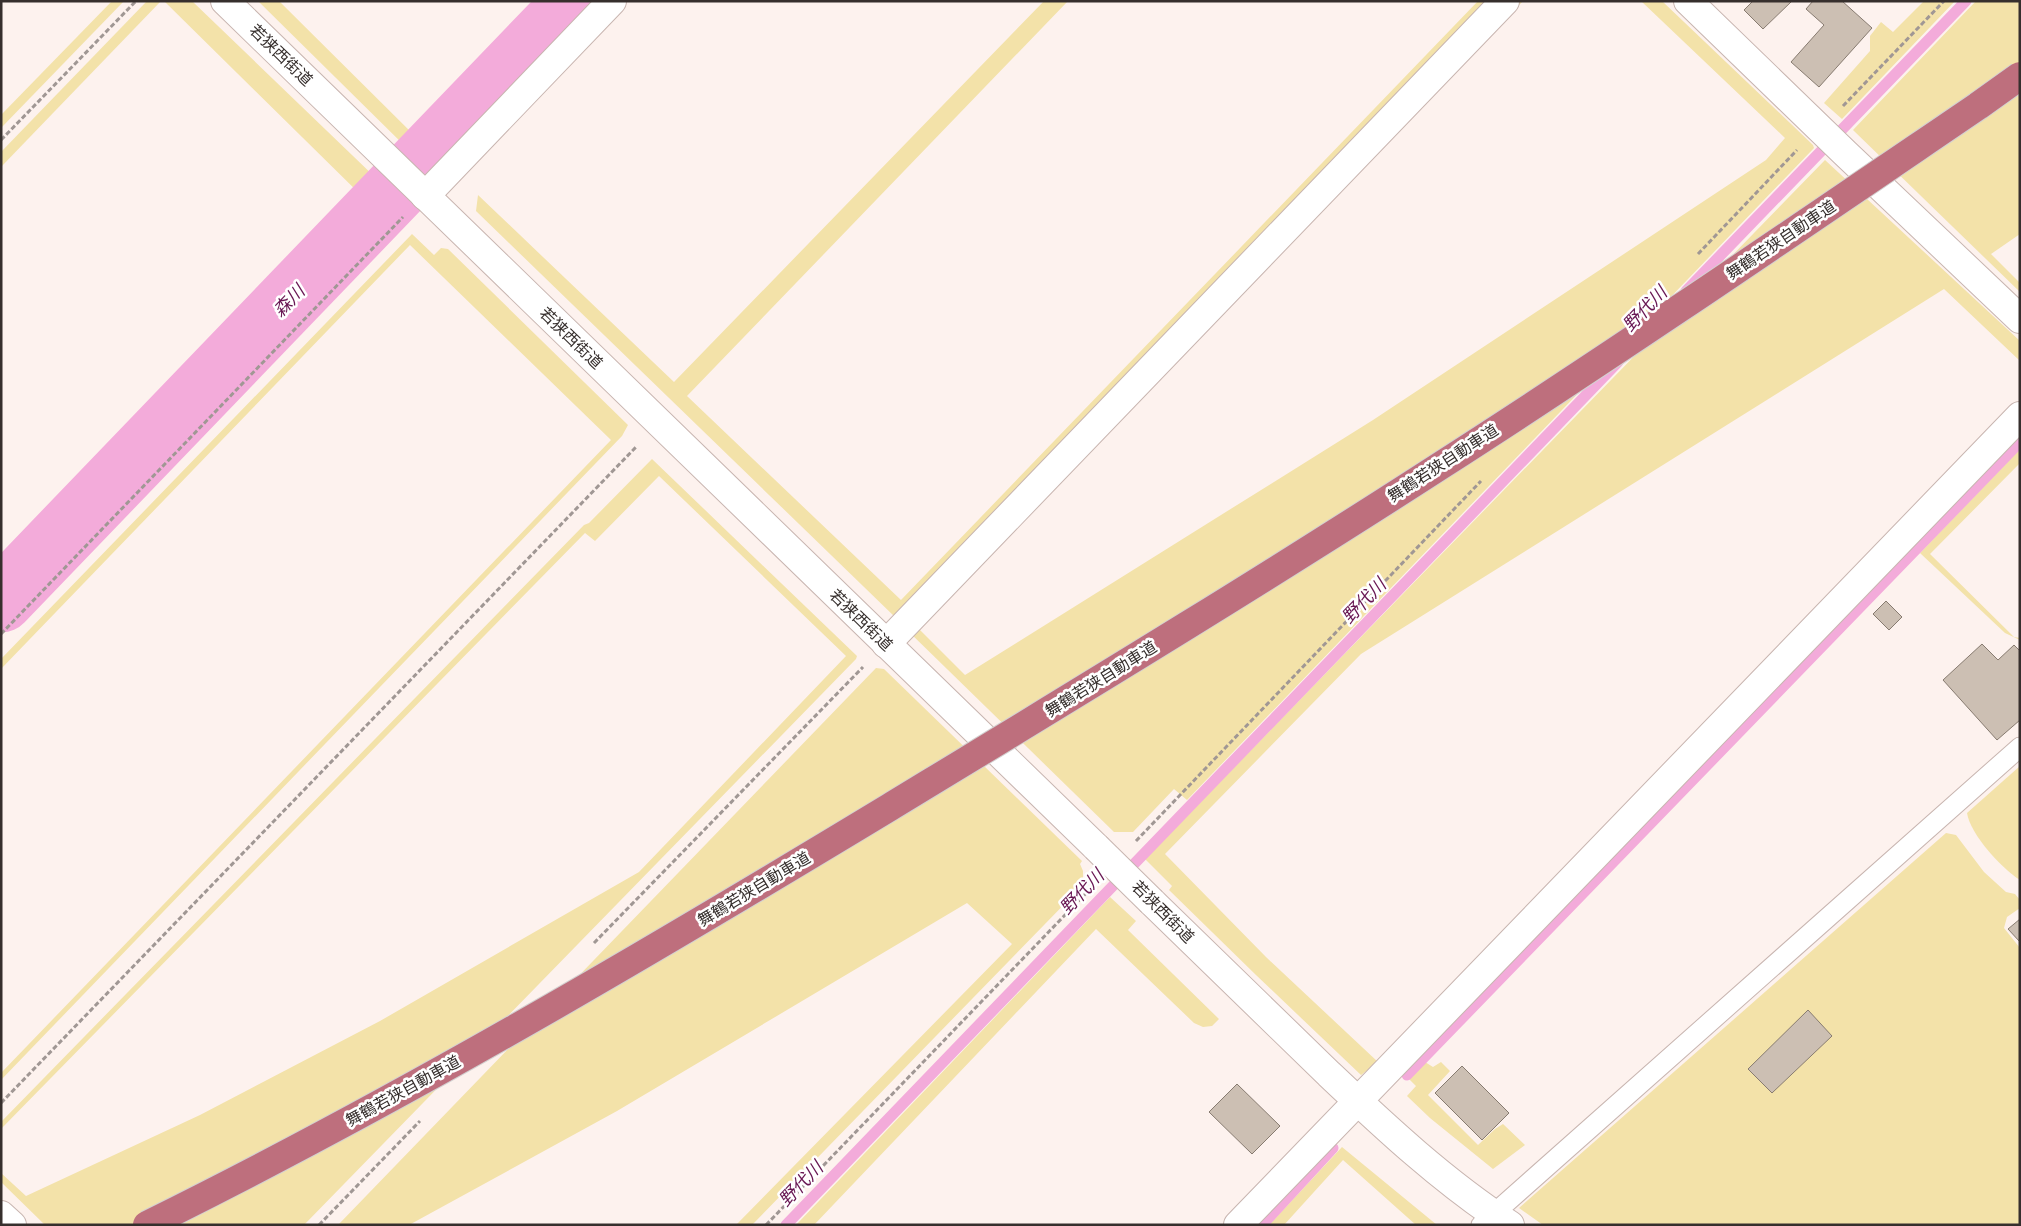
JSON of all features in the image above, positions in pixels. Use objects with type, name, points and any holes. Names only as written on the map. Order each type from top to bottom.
[{"type":"highway","name":"舞鶴若狭自動車道","points":[[147,1225],[336,1128],[534,1019],[764,883],[1076,694],[1439,467],[1707,290],[2020,76]]},
{"type":"street","name":"若狭西街道","points":[[225,1],[1252,1001],[1403,1142],[1494,1221]]},
{"type":"street","points":[[420,191],[612,1]]},
{"type":"street","points":[[886,644],[1504,1]]},
{"type":"street","points":[[1688,1],[1844,153],[2020,319]]},
{"type":"street","points":[[1238,1225],[2020,416]]},
{"type":"street","points":[[1,1215],[12,1225]]},
{"type":"lane","points":[[1494,1221],[1535,1178],[2020,747]]},
{"type":"path","points":[[1,140],[136,1]]},
{"type":"path","points":[[1694,258],[1822,131],[1841,108],[1944,1]]},
{"type":"path","points":[[1,634],[420,191]]},
{"type":"path","points":[[1,1103],[659,423]]},
{"type":"path","points":[[766,1225],[1104,855],[1146,832],[1482,480]]},
{"type":"path","points":[[589,948],[886,644]]},
{"type":"path","points":[[319,1225],[423,1118]]},
{"type":"shaded area","points":[[112,1],[124,1],[1,128],[1,115]]},
{"type":"shaded area","points":[[147,1],[161,1],[1,167],[1,152]]},
{"type":"shaded area","points":[[164,1],[192,1],[379,181],[376,193],[364,210],[1,588],[1,579],[367,201]]},
{"type":"shaded area","points":[[258,1],[279,1],[421,142],[435,133],[561,1],[568,1],[438,136],[422,150],[412,153]]},
{"type":"shaded area","points":[[1044,1],[1068,1],[687,396],[901,600],[1478,1],[1494,1],[896,618],[476,211],[478,195],[674,382]]},
{"type":"shaded area","points":[[1514,1],[1523,1],[917,627],[965,675],[1373,420],[1766,160],[1785,138],[1641,1],[1662,1],[1814,148],[1187,800],[1174,789],[1133,832],[1114,832],[907,630]]},
{"type":"shaded area","points":[[1924,1],[1955,1],[1842,119],[1824,103],[1870,51],[1870,36],[1881,22],[1893,32]]},
{"type":"shaded area","points":[[1976,1],[2020,1],[2020,234],[1991,254],[2020,283],[2020,292],[1853,130]]},
{"type":"shaded area","points":[[1825,160],[2020,341],[2020,361],[1944,289],[1361,654],[1165,854],[1266,957],[1378,1062],[1361,1075],[1169,890],[1172,886],[1145,859]]},
{"type":"shaded area","points":[[412,234],[434,255],[441,248],[448,249],[628,425],[622,436],[1,1080],[1,1073],[611,440],[410,245],[1,669],[1,659]]},
{"type":"shaded area","points":[[2020,449],[2020,463],[1930,554],[2014,637],[2020,638],[2020,640],[2005,633],[1920,553]]},
{"type":"shaded area","points":[[652,459],[857,656],[856,659],[304,1225],[45,1225],[1,1182],[1,1173],[26,1196],[200,1115],[380,1021],[639,872],[846,656],[659,476],[595,541],[585,533],[1,1129],[1,1122],[584,525],[589,523]]},
{"type":"shaded area","points":[[876,668],[884,669],[1082,861],[1080,864],[1083,871],[1083,885],[752,1225],[736,1225],[1012,944],[967,903],[617,1111],[409,1225],[338,1225]]},
{"type":"shaded area","points":[[2020,766],[2020,880],[1996,860],[1980,841],[1969,821],[1967,813]]},
{"type":"shaded area","points":[[1946,833],[1956,835],[1984,872],[2006,892],[2015,894],[2020,900],[2020,908],[2007,917],[2004,928],[2020,948],[2020,1225],[1543,1225],[1519,1208]]},
{"type":"shaded area","points":[[1110,897],[1136,921],[1128,930],[1219,1019],[1212,1026],[1203,1027],[1194,1023],[1096,929],[814,1225],[796,1225]]},
{"type":"shaded area","points":[[1425,1062],[1433,1067],[1441,1062],[1450,1071],[1428,1095],[1478,1145],[1503,1124],[1525,1145],[1493,1169],[1430,1118],[1407,1096],[1416,1086],[1409,1079]]},
{"type":"shaded area","points":[[1342,1147],[1437,1225],[1416,1225],[1343,1160],[1284,1225],[1269,1225]]},
{"type":"building","points":[[1753,1],[1792,1],[1763,29],[1744,10]]},
{"type":"building","points":[[1813,1],[1842,1],[1872,28],[1819,87],[1791,62],[1824,25],[1806,9]]},
{"type":"building","points":[[1886,601],[1902,617],[1889,630],[1873,614]]},
{"type":"building","points":[[1982,644],[1998,660],[2014,645],[2020,651],[2020,720],[1997,740],[1943,680]]},
{"type":"building","points":[[2020,919],[2020,942],[2008,929]]},
{"type":"building","points":[[1808,1010],[1832,1036],[1772,1093],[1748,1069]]},
{"type":"building","points":[[1462,1066],[1509,1113],[1482,1140],[1435,1093]]},
{"type":"building","points":[[1237,1084],[1280,1126],[1252,1154],[1209,1112]]},
{"type":"waterway","name":"森川","points":[[1,600],[577,1]]},
{"type":"waterway","name":"野代川","points":[[1686,291],[1966,1]]},
{"type":"waterway","name":"野代川","points":[[786,1225],[1618,362]]},
{"type":"waterway","name":"野代川","points":[[1407,1075],[2020,442]]},
{"type":"waterway","name":"野代川","points":[[1262,1225],[1333,1148]]}]
